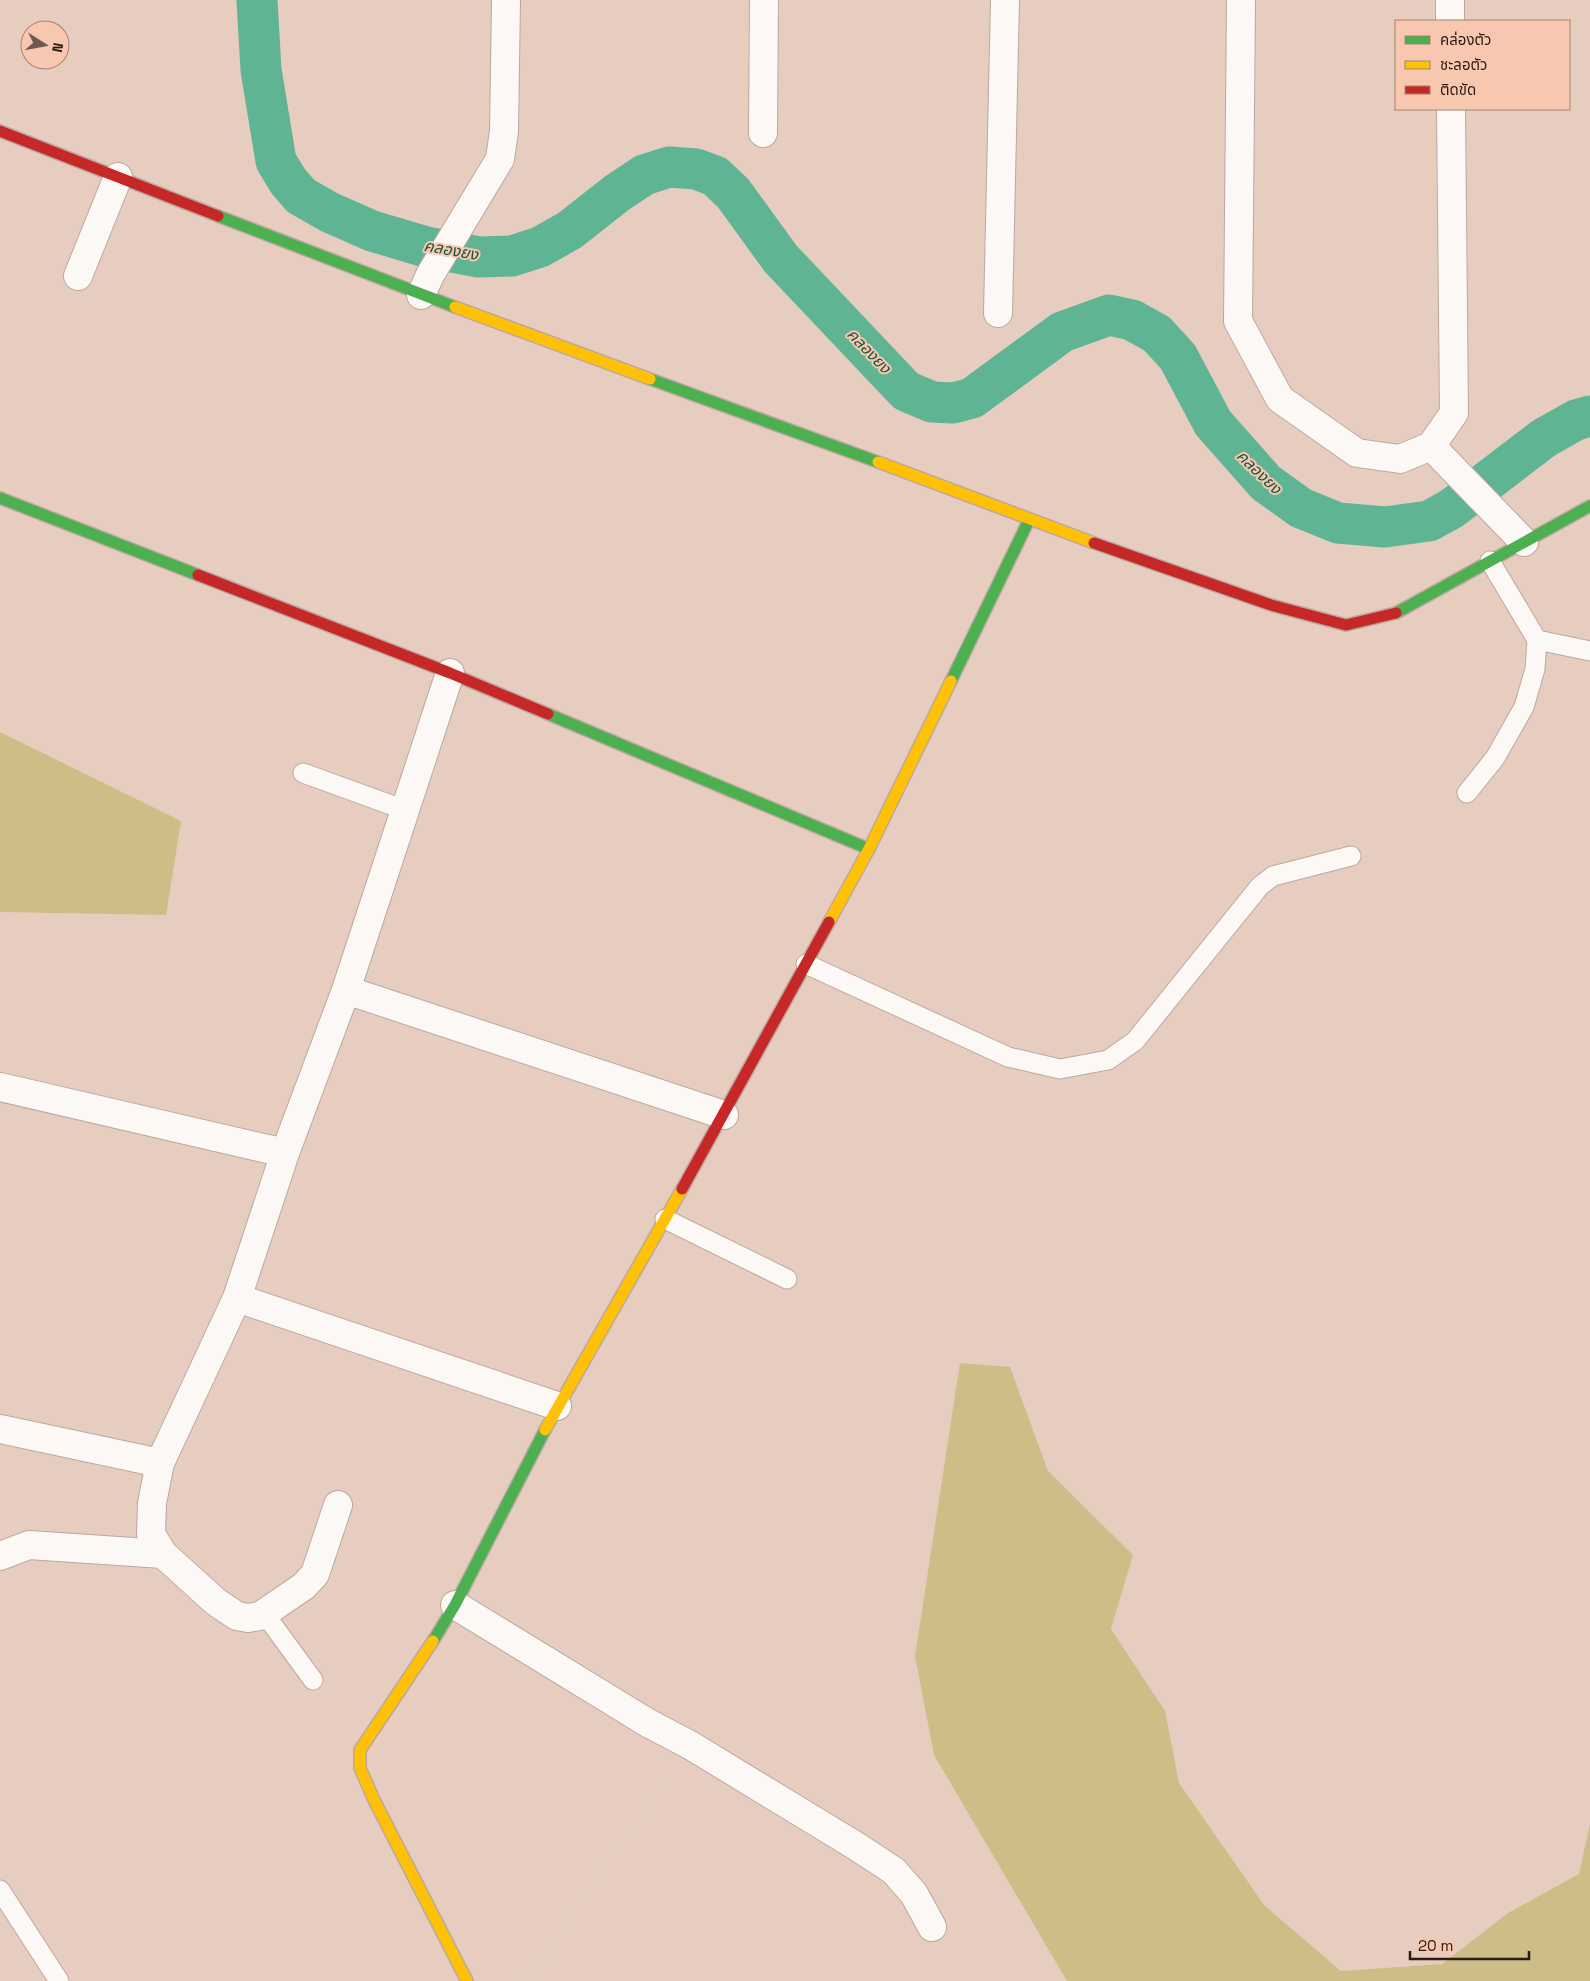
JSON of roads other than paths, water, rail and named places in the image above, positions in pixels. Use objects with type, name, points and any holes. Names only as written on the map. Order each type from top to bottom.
[{"type":"street","points":[[426,285],[500,159],[504,131],[506,0]]},
{"type":"street","points":[[763,133],[764,0]]},
{"type":"street","points":[[998,313],[1005,0]]},
{"type":"street","points":[[1241,0],[1238,321],[1280,399],[1357,453],[1400,458],[1431,446],[1454,413],[1451,110]]},
{"type":"street","points":[[1450,0],[1450,20]]},
{"type":"street","points":[[0,131],[118,177],[426,285],[828,444],[1029,520],[1271,605],[1346,625],[1396,614],[1590,506]]},
{"type":"street","points":[[78,276],[118,177]]},
{"type":"street","points":[[1431,446],[1524,542]]},
{"type":"street","points":[[0,498],[450,673],[869,849]]},
{"type":"street","points":[[467,1981],[374,1800],[360,1768],[359,1754],[362,1746],[455,1606],[557,1406],[724,1115],[869,849],[1029,520]]},
{"type":"street","points":[[338,1504],[315,1574],[304,1586],[264,1613],[248,1618],[237,1616],[216,1602],[163,1554],[151,1534],[152,1503],[160,1463],[237,1298],[285,1152],[346,990],[450,673]]},
{"type":"street","points":[[346,990],[724,1115]]},
{"type":"street","points":[[0,1087],[285,1152]]},
{"type":"street","points":[[237,1298],[557,1406]]},
{"type":"street","points":[[0,1430],[160,1463]]},
{"type":"street","points":[[0,1556],[29,1545],[163,1554]]},
{"type":"street","points":[[455,1606],[648,1723],[690,1745],[894,1871],[914,1894],[932,1928]]},
{"type":"lane","points":[[1467,793],[1495,758],[1524,707],[1535,669],[1537,640],[1490,562]]},
{"type":"lane","points":[[1537,640],[1590,651]]},
{"type":"lane","points":[[303,773],[405,810]]},
{"type":"lane","points":[[806,964],[1008,1057],[1060,1069],[1108,1060],[1135,1041],[1260,886],[1273,876],[1351,856]]},
{"type":"lane","points":[[665,1218],[787,1279]]},
{"type":"lane","points":[[264,1613],[313,1680]]},
{"type":"lane","points":[[0,1890],[59,1981]]},
{"type":"waterway","name":"คลองยง","points":[[257,0],[261,70],[276,161],[288,181],[301,196],[329,212],[372,231],[426,247],[479,257],[512,256],[540,247],[570,230],[617,193],[644,175],[669,167],[696,169],[715,176],[733,193],[781,259],[906,391],[932,402],[953,403],[972,398],[1062,332],[1109,315],[1132,320],[1157,334],[1178,357],[1213,423],[1266,483],[1301,508],[1338,523],[1385,527],[1429,521],[1451,509],[1544,438],[1576,420],[1590,416]]}]
